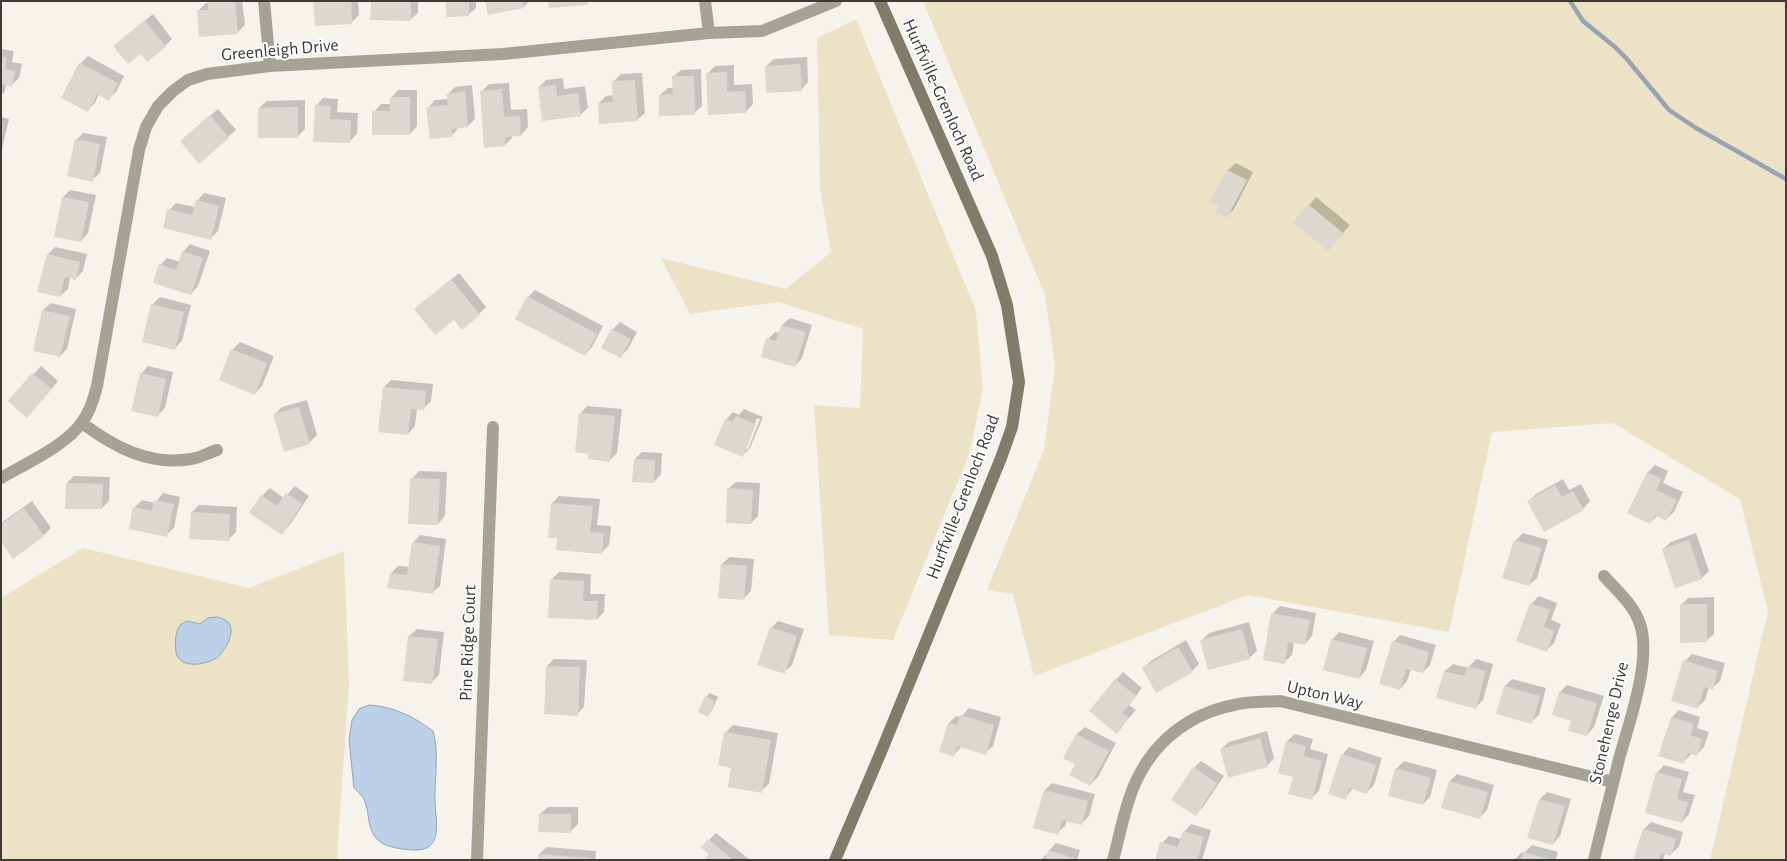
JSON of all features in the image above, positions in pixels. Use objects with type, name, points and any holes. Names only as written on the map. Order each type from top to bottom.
[{"type":"main road","name":"Hurffville-Grenloch Road","points":[[835,860],[881,752],[1012,427],[1019,382],[1007,305],[992,256],[880,1]]},
{"type":"street","points":[[264,1],[270,66]]},
{"type":"street","points":[[705,1],[708,33]]},
{"type":"street","name":"Greenleigh Drive","points":[[1,478],[56,446],[71,434],[82,423],[92,402],[97,386],[139,150],[146,127],[158,106],[173,91],[188,80],[207,74],[270,66],[503,54],[708,33],[762,31],[836,1]]},
{"type":"street","points":[[82,423],[102,438],[123,450],[147,458],[168,460],[192,459],[217,450]]},
{"type":"street","name":"Pine Ridge Court","points":[[477,860],[493,427]]},
{"type":"street","name":"Stonehenge Drive","points":[[1594,860],[1637,694],[1644,643],[1641,626],[1635,610],[1604,576]]},
{"type":"street","name":"Upton Way","points":[[1113,860],[1133,788],[1149,758],[1174,731],[1192,720],[1233,705],[1255,702],[1280,702],[1613,782]]},
{"type":"shaded area","points":[[923,1],[1786,1],[1786,860],[1710,860],[1768,611],[1740,499],[1613,423],[1492,432],[1449,632],[1248,595],[1034,676],[1013,594],[987,590],[1044,450],[1055,366],[1045,295]]},
{"type":"shaded area","points":[[856,19],[976,311],[983,388],[970,452],[893,640],[829,635],[814,405],[860,408],[863,329],[779,302],[690,314],[661,258],[786,289],[831,252],[820,188],[817,38]]},
{"type":"shaded area","points":[[83,548],[249,588],[344,551],[349,683],[337,860],[1,860],[1,598]]},
{"type":"water","points":[[218,617],[228,622],[231,631],[228,642],[222,652],[215,659],[204,663],[191,664],[181,661],[176,652],[176,634],[180,625],[187,621],[200,624],[208,618]]},
{"type":"water","points":[[370,705],[403,713],[433,731],[436,755],[435,795],[437,823],[434,840],[423,849],[412,850],[393,847],[385,845],[376,838],[370,827],[365,802],[354,788],[349,740],[352,720],[359,709]]},
{"type":"building","points":[[208,1],[235,1],[238,34],[199,37],[197,10],[208,10]]},
{"type":"building","points":[[313,1],[351,1],[352,24],[315,26]]},
{"type":"building","points":[[371,1],[411,1],[411,21],[370,20]]},
{"type":"building","points":[[446,1],[469,1],[469,16],[446,17]]},
{"type":"building","points":[[485,1],[523,1],[524,8],[488,15]]},
{"type":"building","points":[[548,1],[588,1],[588,5],[549,8]]},
{"type":"building","points":[[145,21],[166,47],[147,62],[141,54],[128,64],[113,46]]},
{"type":"building","points":[[1,57],[7,58],[5,69],[15,71],[12,87],[1,84]]},
{"type":"building","points":[[79,63],[118,83],[109,101],[97,94],[88,112],[61,98]]},
{"type":"building","points":[[800,64],[802,91],[766,93],[765,66]]},
{"type":"building","points":[[727,72],[727,92],[745,91],[746,113],[708,115],[706,73]]},
{"type":"building","points":[[672,76],[694,76],[695,115],[659,116],[659,95],[673,94]]},
{"type":"building","points":[[635,80],[638,121],[599,124],[598,103],[613,102],[612,81]]},
{"type":"building","points":[[556,85],[557,96],[578,93],[581,116],[542,121],[538,87]]},
{"type":"building","points":[[502,89],[504,117],[520,116],[521,136],[505,137],[505,146],[484,148],[480,91]]},
{"type":"building","points":[[465,91],[468,127],[452,129],[453,137],[430,139],[426,107],[448,105],[446,94]]},
{"type":"building","points":[[390,97],[410,97],[410,135],[372,135],[372,111],[390,111]]},
{"type":"building","points":[[315,105],[331,106],[330,119],[351,120],[350,143],[313,142]]},
{"type":"building","points":[[298,107],[298,138],[258,138],[258,108]]},
{"type":"building","points":[[210,115],[229,138],[199,164],[180,141]]},
{"type":"building","points":[[75,139],[100,144],[93,182],[67,176]]},
{"type":"building","points":[[1227,170],[1247,180],[1227,218],[1216,212],[1219,206],[1210,202]]},
{"type":"building","points":[[62,197],[89,202],[81,242],[54,237]]},
{"type":"building","points":[[196,200],[219,206],[211,240],[163,228],[167,209],[192,215]]},
{"type":"building","points":[[1308,204],[1343,233],[1328,251],[1293,222]]},
{"type":"building","points":[[182,251],[203,258],[191,295],[153,283],[159,264],[176,270]]},
{"type":"building","points":[[47,254],[80,262],[76,280],[65,277],[60,297],[37,292]]},
{"type":"building","points":[[451,279],[480,315],[462,330],[454,320],[435,335],[414,309]]},
{"type":"building","points":[[527,296],[597,334],[585,356],[515,319]]},
{"type":"building","points":[[151,304],[184,312],[175,350],[142,342]]},
{"type":"building","points":[[42,310],[70,316],[60,357],[33,351]]},
{"type":"building","points":[[781,325],[806,332],[795,367],[761,357],[766,338],[776,341]]},
{"type":"building","points":[[611,329],[631,339],[621,358],[601,348]]},
{"type":"building","points":[[231,349],[267,363],[255,395],[219,380]]},
{"type":"building","points":[[32,373],[52,389],[27,418],[8,401]]},
{"type":"building","points":[[140,373],[166,379],[158,417],[131,411]]},
{"type":"building","points":[[383,387],[426,391],[424,410],[411,409],[408,435],[378,432]]},
{"type":"building","points":[[299,407],[310,444],[284,452],[273,414]]},
{"type":"building","points":[[579,413],[615,416],[610,462],[588,459],[588,454],[575,452]]},
{"type":"building","points":[[736,416],[756,424],[743,457],[714,445],[725,419],[733,422]]},
{"type":"building","points":[[634,459],[655,460],[654,483],[632,482]]},
{"type":"building","points":[[1647,472],[1662,479],[1656,490],[1677,500],[1666,521],[1655,515],[1650,524],[1627,513]]},
{"type":"building","points":[[410,478],[440,479],[438,525],[408,524]]},
{"type":"building","points":[[66,483],[103,484],[102,509],[65,509]]},
{"type":"building","points":[[1555,485],[1562,497],[1573,491],[1584,510],[1544,532],[1527,501]]},
{"type":"building","points":[[727,488],[753,490],[751,524],[726,523]]},
{"type":"building","points":[[286,493],[302,504],[282,535],[249,513],[261,495],[277,506]]},
{"type":"building","points":[[154,500],[174,504],[167,537],[129,529],[133,507],[152,511]]},
{"type":"building","points":[[551,503],[593,506],[590,532],[604,533],[602,554],[556,550],[557,538],[548,538]]},
{"type":"building","points":[[24,508],[44,536],[13,559],[1,542],[1,524]]},
{"type":"building","points":[[191,512],[230,514],[229,541],[189,539]]},
{"type":"building","points":[[1514,540],[1542,548],[1529,586],[1502,578]]},
{"type":"building","points":[[1689,540],[1702,579],[1675,588],[1662,549]]},
{"type":"building","points":[[412,542],[440,546],[433,594],[387,588],[390,573],[407,575]]},
{"type":"building","points":[[721,564],[747,566],[744,600],[718,598]]},
{"type":"building","points":[[550,579],[584,581],[583,601],[598,601],[597,620],[548,618]]},
{"type":"building","points":[[1530,603],[1550,610],[1544,627],[1554,631],[1547,652],[1516,641]]},
{"type":"building","points":[[1680,604],[1707,604],[1707,642],[1680,643]]},
{"type":"building","points":[[1271,613],[1310,620],[1305,645],[1288,642],[1285,664],[1263,660]]},
{"type":"building","points":[[770,627],[797,636],[785,674],[757,665]]},
{"type":"building","points":[[1242,629],[1250,659],[1208,670],[1200,640]]},
{"type":"building","points":[[408,636],[438,639],[432,684],[403,681]]},
{"type":"building","points":[[1331,639],[1367,648],[1359,679],[1323,670]]},
{"type":"building","points":[[1392,641],[1429,652],[1423,673],[1406,669],[1400,690],[1379,684]]},
{"type":"building","points":[[1178,647],[1193,672],[1156,693],[1142,668]]},
{"type":"building","points":[[1683,660],[1718,671],[1713,690],[1704,687],[1698,709],[1671,701]]},
{"type":"building","points":[[546,666],[580,667],[578,716],[544,714]]},
{"type":"building","points":[[1467,666],[1486,671],[1476,709],[1436,698],[1444,671],[1464,676]]},
{"type":"building","points":[[1115,679],[1136,696],[1122,713],[1129,718],[1117,734],[1089,711]]},
{"type":"building","points":[[1504,686],[1540,696],[1532,724],[1496,714]]},
{"type":"building","points":[[1559,692],[1597,703],[1587,736],[1568,731],[1571,721],[1552,715]]},
{"type":"building","points":[[705,696],[715,701],[708,717],[698,712]]},
{"type":"building","points":[[960,715],[994,725],[986,755],[957,746],[954,757],[939,752],[948,723],[957,725]]},
{"type":"building","points":[[1671,717],[1694,724],[1690,735],[1702,739],[1697,756],[1688,753],[1684,764],[1658,756]]},
{"type":"building","points":[[724,732],[771,740],[762,793],[728,787],[731,768],[718,765]]},
{"type":"building","points":[[1076,734],[1109,751],[1090,786],[1069,775],[1075,764],[1063,758]]},
{"type":"building","points":[[1260,738],[1268,767],[1228,778],[1220,749]]},
{"type":"building","points":[[1286,741],[1306,746],[1304,756],[1322,761],[1312,800],[1288,794],[1293,777],[1278,773]]},
{"type":"building","points":[[1341,754],[1376,765],[1367,794],[1349,788],[1346,800],[1328,794]]},
{"type":"building","points":[[1193,767],[1217,783],[1196,816],[1171,800]]},
{"type":"building","points":[[1395,768],[1431,778],[1423,805],[1388,796]]},
{"type":"building","points":[[1656,772],[1682,779],[1677,799],[1688,802],[1682,823],[1645,813]]},
{"type":"building","points":[[1449,781],[1488,792],[1480,819],[1441,808]]},
{"type":"building","points":[[1044,790],[1088,801],[1082,825],[1062,820],[1058,835],[1033,828]]},
{"type":"building","points":[[1539,799],[1565,806],[1553,845],[1527,838]]},
{"type":"building","points":[[539,814],[571,814],[571,833],[538,832]]},
{"type":"building","points":[[1643,829],[1676,839],[1671,856],[1661,853],[1659,860],[1633,860]]},
{"type":"building","points":[[1183,831],[1204,837],[1197,860],[1155,860],[1160,842],[1178,847]]},
{"type":"building","points":[[708,839],[733,860],[704,860],[709,854],[701,848]]},
{"type":"building","points":[[1048,850],[1074,858],[1073,860],[1045,860]]},
{"type":"building","points":[[1523,852],[1551,859],[1551,860],[1521,860]]},
{"type":"building","points":[[538,854],[591,858],[591,860],[538,860]]},
{"type":"waterway","points":[[1570,1],[1583,21],[1626,58],[1669,110],[1696,128],[1786,179]]}]
